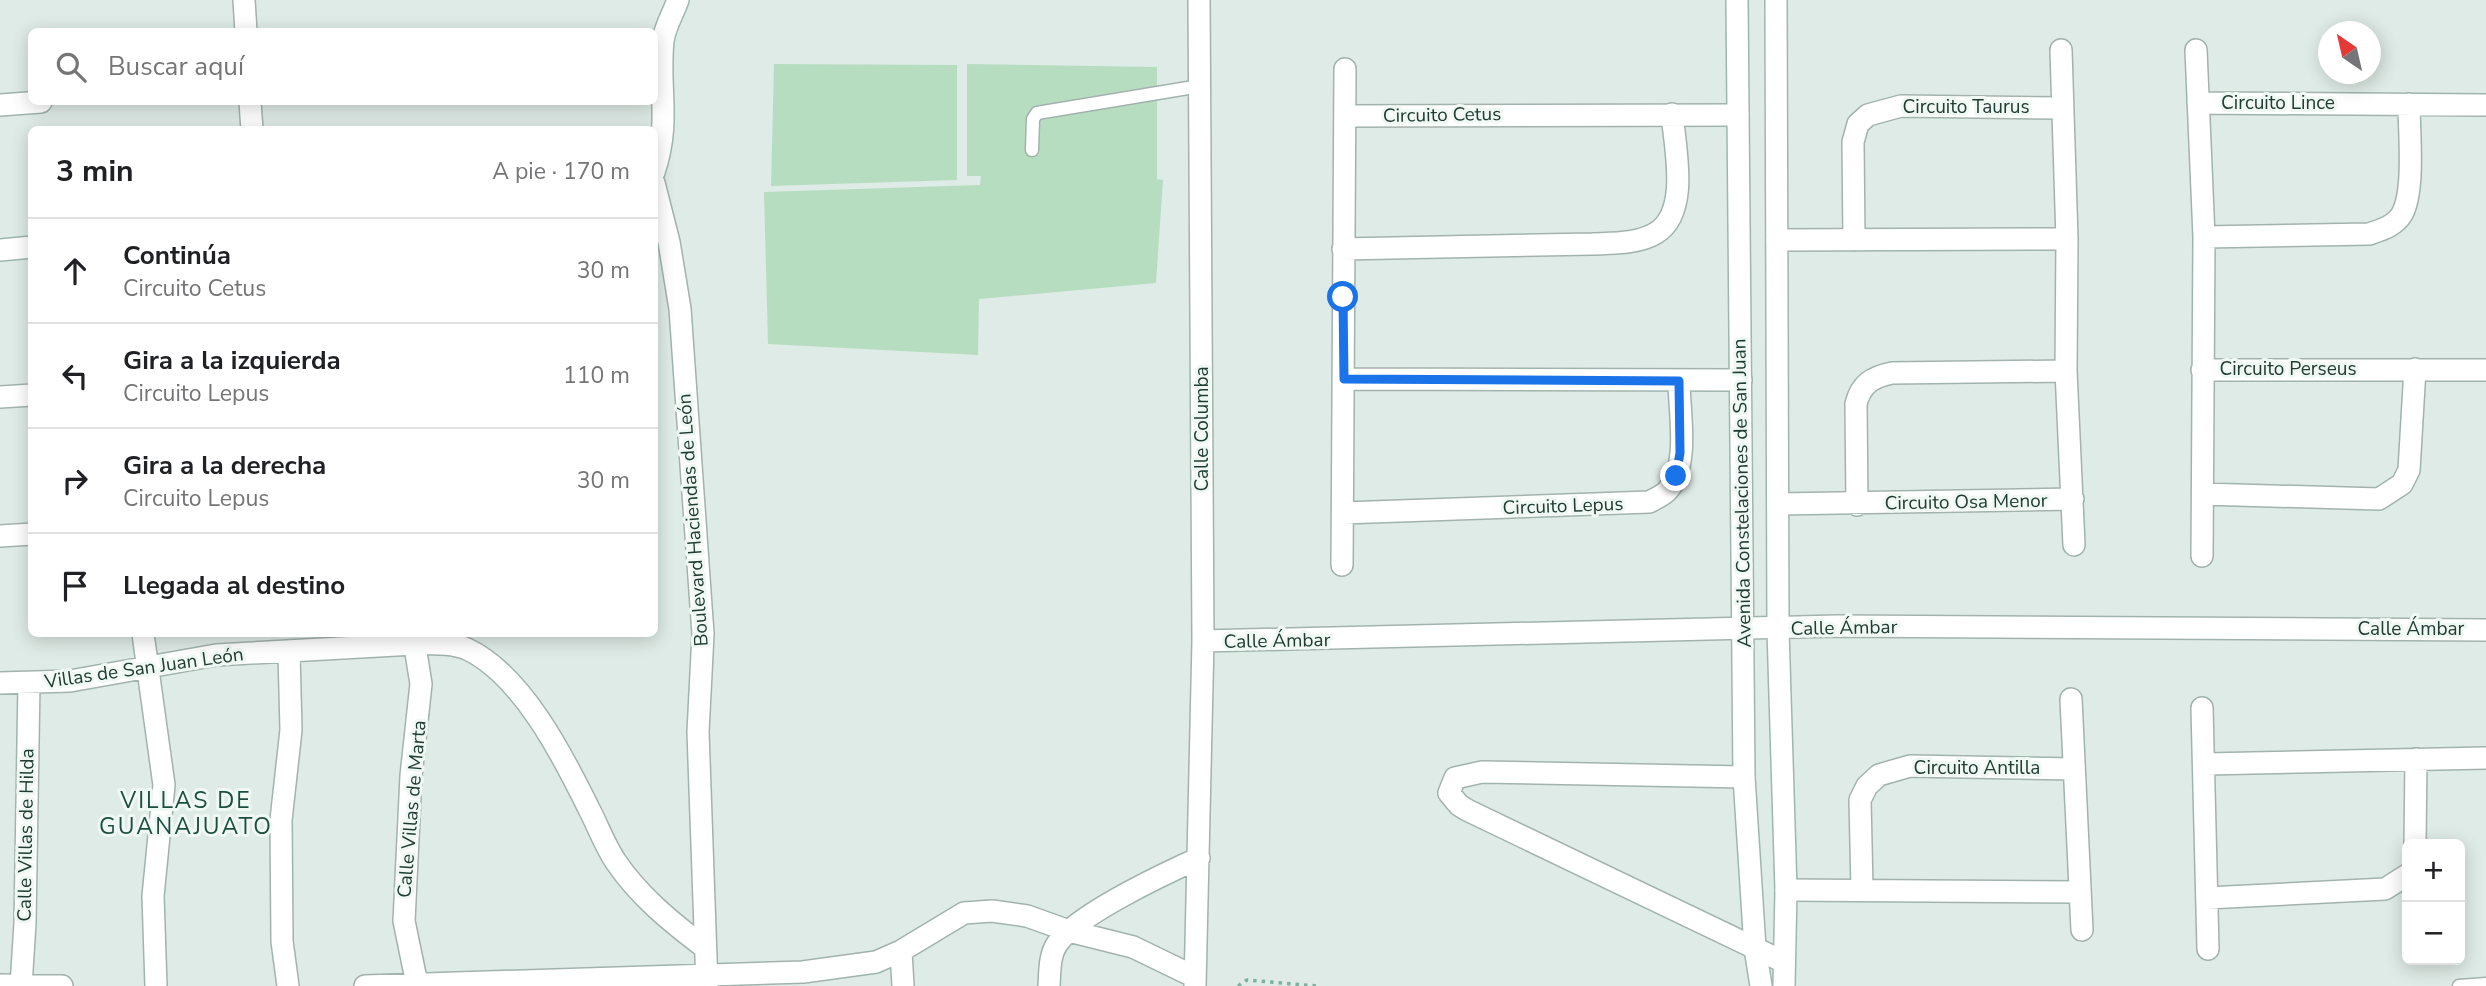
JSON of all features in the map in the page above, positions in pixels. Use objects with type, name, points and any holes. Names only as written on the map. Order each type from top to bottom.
[{"type":"street","points":[[244,0],[246,28]]},
{"type":"street","name":"Calle Columba","points":[[1195,982],[1203,641],[1199,0]]},
{"type":"street","name":"Avenida Constelaciones de San Juan","points":[[1737,0],[1745,631],[1744,778],[1755,948],[1761,986]]},
{"type":"street","name":"Avenida Constelaciones de San Juan","points":[[1776,0],[1778,629],[1786,891],[1784,986]]},
{"type":"street","points":[[658,155],[666,120],[659,45],[680,2]]},
{"type":"street","points":[[1777,240],[2067,239],[2061,50]]},
{"type":"street","points":[[2196,50],[2198,103]]},
{"type":"street","points":[[1342,565],[1345,69]]},
{"type":"street","points":[[0,105],[28,103]]},
{"type":"street","name":"Circuito Lince","points":[[2202,370],[2204,237],[2198,103],[2486,105]]},
{"type":"street","points":[[2204,237],[2369,234],[2387,228],[2401,216],[2408,200],[2409,104]]},
{"type":"street","points":[[250,105],[252,126]]},
{"type":"street","name":"Circuito Taurus","points":[[1854,240],[1853,142],[1858,124],[1868,115],[1901,106],[2063,107]]},
{"type":"street","points":[[1343,249],[1592,244],[1632,242],[1654,234],[1667,224],[1675,205],[1672,114]]},
{"type":"street","name":"Circuito Cetus","points":[[1345,116],[1738,115]]},
{"type":"street","name":"Boulevard Haciendas de León","points":[[658,199],[669,242],[680,309],[703,634],[698,732],[706,981]]},
{"type":"street","name":"Circuito Osa Menor","points":[[1778,504],[1857,505],[2073,499],[2066,371],[2067,239]]},
{"type":"street","points":[[0,250],[28,247]]},
{"type":"street","points":[[2203,494],[2365,500],[2392,494],[2402,484],[2409,470],[2415,369]]},
{"type":"street","name":"Circuito Perseus","points":[[2202,556],[2202,370],[2486,370]]},
{"type":"street","name":"Circuito Osa Menor","points":[[1857,505],[1856,404],[1859,392],[1877,376],[1892,373],[2066,371]]},
{"type":"street","points":[[1344,379],[1741,380]]},
{"type":"street","name":"Circuito Lepus","points":[[1342,513],[1650,502],[1667,491],[1676,476],[1680,453],[1679,381]]},
{"type":"street","points":[[0,397],[28,395]]},
{"type":"street","points":[[2073,499],[2074,545]]},
{"type":"street","points":[[0,536],[28,534]]},
{"type":"street","name":"Calle Ámbar","points":[[1203,641],[1745,631],[1864,626],[2486,630]]},
{"type":"street","points":[[143,637],[164,785],[153,896],[156,986]]},
{"type":"street","name":"Villas de San Juan León","points":[[0,683],[70,681],[216,655],[289,653],[414,639],[466,648],[488,662],[512,684],[567,765],[616,861],[659,913],[704,947]]},
{"type":"street","name":"Calle Villas de Marta","points":[[414,639],[421,684],[410,788],[404,921],[417,984]]},
{"type":"street","points":[[288,986],[282,941],[281,820],[291,730],[289,653]]},
{"type":"street","name":"Calle Villas de Hilda","points":[[14,985],[25,923],[29,683]]},
{"type":"street","points":[[2071,699],[2082,930]]},
{"type":"street","points":[[2202,708],[2206,764],[2208,949]]},
{"type":"street","points":[[2206,764],[2486,758]]},
{"type":"street","points":[[2415,839],[2416,759]]},
{"type":"street","name":"Circuito Antilla","points":[[1861,889],[1860,800],[1867,786],[1879,775],[1910,766],[2074,769]]},
{"type":"street","points":[[1744,778],[1482,772],[1455,778],[1450,786],[1452,798],[1467,810],[1784,962]]},
{"type":"street","points":[[1049,986],[1055,946],[1069,931],[1149,881],[1199,858]]},
{"type":"street","points":[[2207,898],[2385,889],[2402,877]]},
{"type":"street","points":[[1786,891],[1861,889],[2080,892]]},
{"type":"street","points":[[365,986],[747,980],[876,962],[901,951],[964,913],[992,911],[1027,916],[1069,931],[1132,947],[1195,982]]},
{"type":"street","points":[[901,951],[903,986]]},
{"type":"street","points":[[14,985],[62,986]]},
{"type":"lane","points":[[1032,150],[1033,119],[1037,113],[1200,86]]},
{"type":"lane","points":[[2459,986],[2486,984]]},
{"type":"path","points":[[1238,986],[1247,980],[1317,986]]},
{"type":"green space","points":[[774,64],[957,65],[957,180],[771,186]]},
{"type":"green space","points":[[967,64],[1157,67],[1157,179],[1163,180],[1156,283],[979,299],[978,355],[768,344],[764,192],[980,185],[981,176],[967,176]]},
{"type":"district","name":"VILLAS DE GUANAJUATO","points":[[186,813]]},
{"type":"route","points":[[1343,297],[1344,379],[1679,381],[1680,453],[1676,476]]}]
